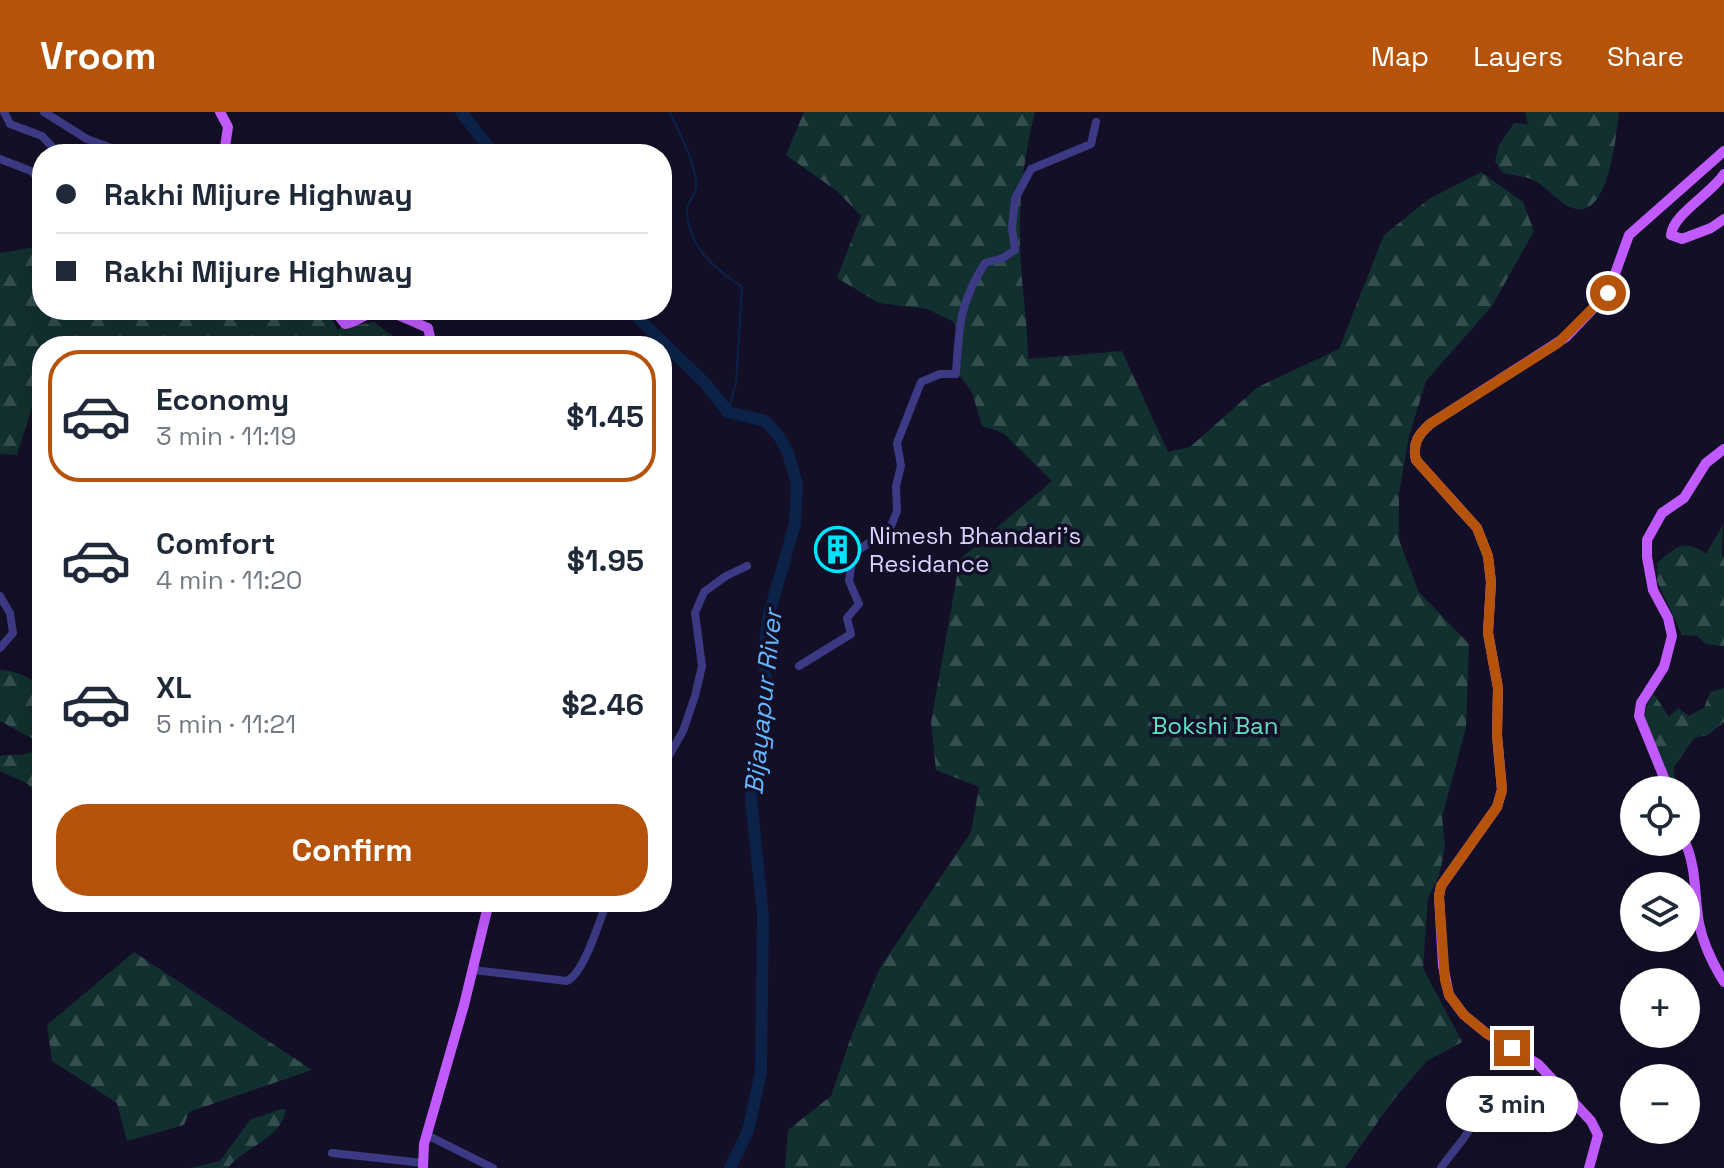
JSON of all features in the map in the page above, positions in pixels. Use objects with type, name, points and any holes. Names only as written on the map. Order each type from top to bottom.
[{"type":"main road","points":[[220,112],[228,127],[225,144]]},
{"type":"main road","points":[[1589,1168],[1598,1135],[1591,1121],[1538,1064],[1486,1033],[1464,1015],[1449,995],[1445,980],[1439,896],[1441,886],[1497,807],[1502,790],[1497,735],[1498,688],[1488,633],[1491,582],[1488,556],[1477,528],[1416,460],[1414,451],[1420,434],[1430,424],[1566,337],[1608,293],[1629,235],[1724,151]]},
{"type":"main road","points":[[1724,174],[1705,197],[1687,209],[1671,229],[1671,235],[1682,239],[1711,228],[1724,219]]},
{"type":"main road","points":[[342,320],[345,324],[360,320]]},
{"type":"main road","points":[[407,320],[428,328],[430,336]]},
{"type":"main road","points":[[1663,776],[1639,716],[1641,703],[1664,667],[1672,636],[1668,618],[1653,590],[1647,540],[1659,517],[1684,498],[1706,463],[1724,449]]},
{"type":"main road","points":[[1690,856],[1694,866],[1699,925],[1724,982]]},
{"type":"main road","points":[[423,1166],[427,1135],[487,912]]},
{"type":"street","points":[[4,112],[10,124],[42,136],[50,144]]},
{"type":"street","points":[[44,112],[101,144]]},
{"type":"street","points":[[799,666],[851,634],[847,618],[859,604],[849,581],[853,554],[873,540],[887,536],[897,511],[896,486],[901,466],[897,443],[900,429],[921,382],[940,374],[956,374],[960,312],[985,263],[1003,258],[1015,250],[1012,228],[1015,199],[1031,169],[1091,144],[1096,122]]},
{"type":"street","points":[[0,159],[32,172]]},
{"type":"street","points":[[672,748],[683,731],[702,666],[695,613],[704,592],[747,566]]},
{"type":"street","points":[[0,596],[10,613],[13,633],[0,648]]},
{"type":"street","points":[[473,970],[567,981],[573,978],[581,964],[603,912]]},
{"type":"street","points":[[1441,1168],[1454,1149],[1463,1143],[1477,1112],[1467,1088],[1462,1086]]},
{"type":"street","points":[[427,1135],[493,1168]]},
{"type":"street","points":[[332,1153],[423,1166]]},
{"type":"green space","name":"Bokshi Ban","points":[[804,112],[1035,112],[1023,176],[1020,225],[1028,359],[1122,351],[1168,452],[1190,447],[1258,387],[1339,349],[1384,235],[1429,199],[1481,172],[1523,202],[1534,231],[1492,306],[1426,381],[1409,436],[1399,494],[1399,540],[1419,592],[1469,644],[1466,727],[1442,817],[1445,847],[1439,876],[1428,898],[1423,968],[1462,1042],[1427,1061],[1394,1099],[1345,1168],[785,1168],[788,1130],[831,1096],[852,1034],[880,968],[971,832],[979,787],[936,770],[931,722],[960,559],[1052,481],[1003,433],[982,426],[972,392],[960,376],[954,322],[927,309],[879,303],[837,278],[861,216],[838,192],[786,155]]},
{"type":"green space","points":[[1525,112],[1619,112],[1608,176],[1593,204],[1582,209],[1568,206],[1533,180],[1503,173],[1495,161],[1499,145],[1514,123],[1528,124]]},
{"type":"green space","points":[[32,248],[32,320],[332,320],[337,329],[374,322],[393,336],[32,336],[32,407],[17,455],[0,454],[0,253]]},
{"type":"green space","points":[[1723,525],[1724,646],[1706,644],[1697,636],[1682,635],[1657,581],[1657,563],[1680,546],[1691,546],[1706,554]]},
{"type":"green space","points":[[0,670],[32,680],[32,739],[0,721]]},
{"type":"green space","points":[[1724,688],[1724,722],[1708,735],[1694,738],[1674,767],[1674,776],[1667,776],[1646,728],[1647,706],[1654,694],[1669,717],[1678,708],[1689,716],[1704,708],[1710,692]]},
{"type":"green space","points":[[32,751],[32,790],[28,784],[0,771],[0,756]]},
{"type":"green space","points":[[134,952],[312,1070],[189,1112],[184,1125],[127,1141],[117,1103],[52,1061],[47,1025]]},
{"type":"green space","points":[[286,1110],[276,1129],[228,1168],[191,1168],[220,1161],[250,1120]]},
{"type":"waterway","name":"Bijayapur River","points":[[461,112],[486,144]]},
{"type":"waterway","points":[[670,112],[687,149],[696,180],[687,210],[692,235],[704,255],[742,287],[736,383],[728,412]]},
{"type":"waterway","name":"Bijayapur River","points":[[640,320],[657,336]]},
{"type":"waterway","name":"Bijayapur River","points":[[672,351],[706,384],[728,412],[765,421],[779,436],[788,453],[797,484],[795,524],[769,614],[764,652],[766,687],[762,731],[751,799],[763,915],[761,1072],[748,1131],[730,1168]]},
{"type":"place","name":"Nimesh Bhandari's Residance","points":[[838,550]]},
{"type":"route","points":[[1512,1048],[1464,1015],[1449,995],[1445,980],[1439,896],[1441,886],[1497,807],[1502,790],[1497,735],[1498,688],[1488,633],[1491,582],[1488,556],[1477,528],[1416,460],[1415,443],[1430,424],[1566,337],[1608,293]]}]
